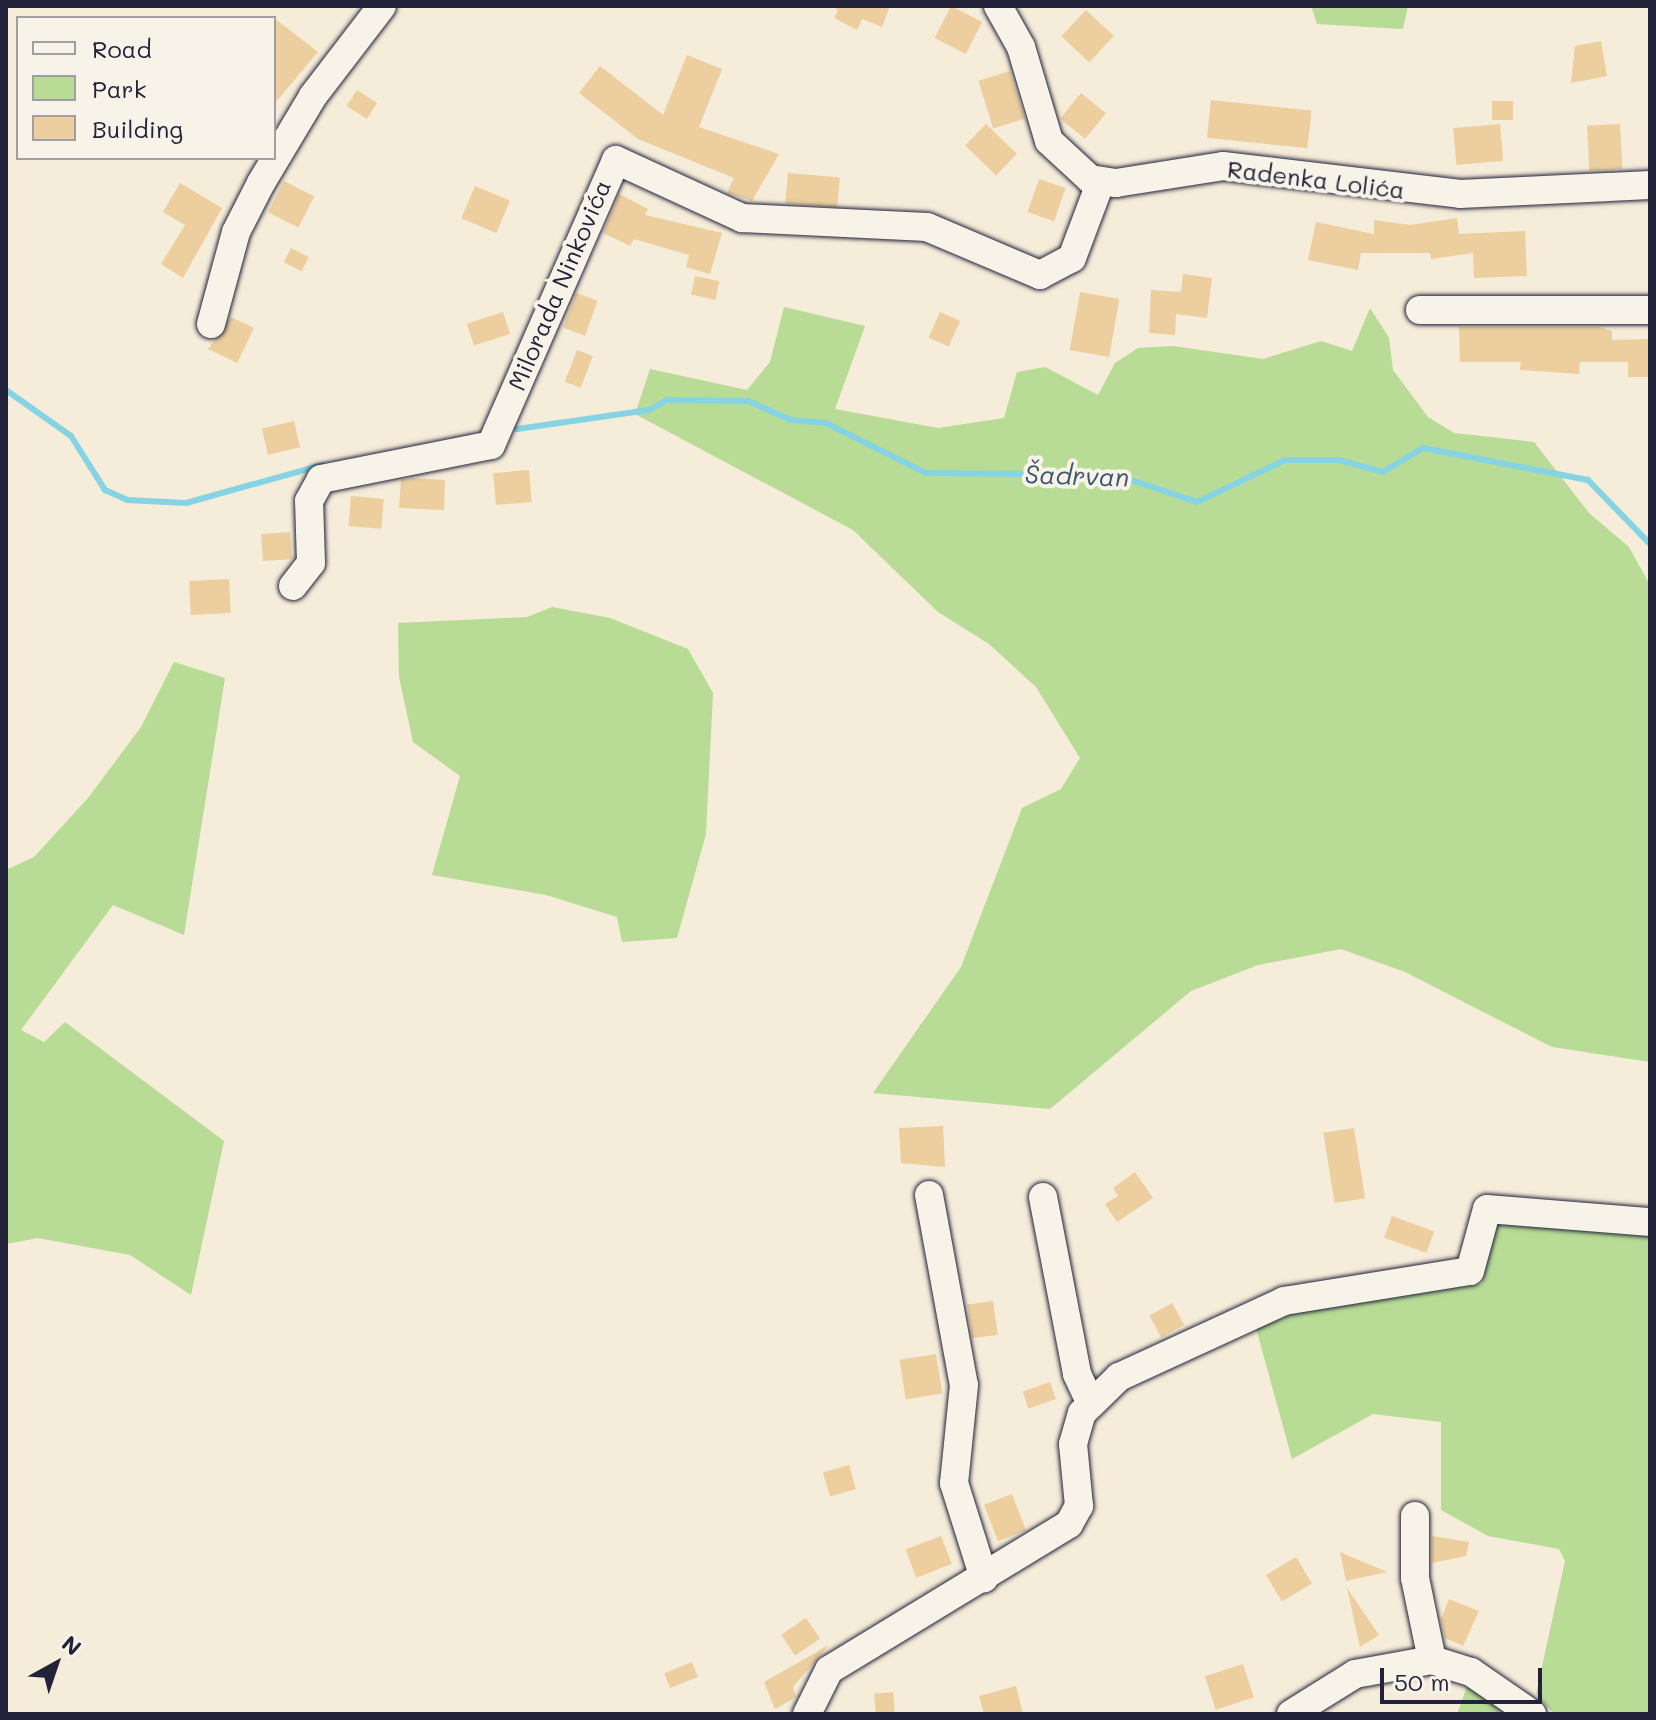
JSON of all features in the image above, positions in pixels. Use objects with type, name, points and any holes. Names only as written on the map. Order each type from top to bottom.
[{"type":"street","points":[[276,158],[313,96],[382,6]]},
{"type":"street","points":[[998,6],[1021,47],[1049,141],[1074,170],[1101,181]]},
{"type":"street","points":[[211,324],[236,232],[275,160]]},
{"type":"street","name":"Milorada Ninkovića","points":[[293,586],[311,563],[309,501],[321,479],[491,445],[616,160],[742,218],[927,227],[1040,275],[1072,258],[1101,181]]},
{"type":"street","name":"Radenka Lolića","points":[[1101,181],[1223,166],[1460,194],[1650,185]]},
{"type":"street","points":[[1420,310],[1650,310]]},
{"type":"street","points":[[929,1195],[964,1385],[954,1483],[984,1578]]},
{"type":"street","points":[[1043,1197],[1077,1374],[1091,1404]]},
{"type":"street","points":[[807,1714],[829,1670],[984,1578],[1075,1517],[1073,1444],[1091,1404],[1162,1352],[1284,1301],[1470,1271],[1487,1209],[1506,1207],[1650,1222]]},
{"type":"street","points":[[1415,1516],[1415,1578],[1432,1660]]},
{"type":"street","points":[[1303,1711],[1355,1674],[1432,1660],[1471,1672],[1532,1714]]},
{"type":"green space","points":[[1311,6],[1408,6],[1403,29],[1317,24]]},
{"type":"green space","points":[[784,307],[865,326],[835,409],[938,428],[1004,418],[1017,372],[1045,367],[1098,395],[1115,363],[1138,348],[1173,346],[1263,359],[1321,341],[1352,351],[1370,308],[1389,338],[1393,370],[1428,417],[1454,433],[1534,442],[1589,513],[1629,547],[1650,585],[1650,1062],[1552,1047],[1405,972],[1341,949],[1258,965],[1191,991],[1050,1109],[873,1093],[961,967],[1022,808],[1061,789],[1080,758],[1036,687],[989,644],[938,612],[853,530],[635,414],[650,369],[747,390],[770,362]]},
{"type":"green space","points":[[552,607],[610,618],[688,649],[713,693],[706,834],[677,938],[622,942],[617,917],[546,895],[432,875],[460,776],[413,742],[399,677],[398,623],[527,617]]},
{"type":"green space","points":[[174,662],[225,678],[184,935],[113,905],[21,1030],[44,1042],[65,1022],[224,1141],[191,1295],[130,1255],[38,1238],[6,1244],[6,870],[34,857],[88,798],[141,727]]},
{"type":"green space","points":[[1490,1218],[1650,1229],[1650,1714],[1554,1714],[1536,1694],[1565,1561],[1559,1549],[1488,1536],[1441,1510],[1441,1422],[1373,1414],[1292,1459],[1256,1328],[1303,1310],[1482,1284]]},
{"type":"green space","points":[[1469,1681],[1517,1714],[1457,1714]]},
{"type":"building","points":[[832,6],[890,6],[882,27],[862,19],[857,30],[834,18],[838,10]]},
{"type":"building","points":[[951,6],[982,22],[966,54],[935,38]]},
{"type":"building","points":[[1086,10],[1114,36],[1089,62],[1061,36]]},
{"type":"building","points":[[276,20],[318,52],[276,102]]},
{"type":"building","points":[[1601,41],[1607,76],[1571,83],[1575,46]]},
{"type":"building","points":[[687,55],[722,69],[699,127],[779,154],[752,201],[727,193],[734,178],[638,139],[579,93],[600,66],[663,115]]},
{"type":"building","points":[[1010,71],[1025,119],[993,128],[978,81]]},
{"type":"building","points":[[357,90],[377,103],[367,119],[347,106]]},
{"type":"building","points":[[1081,93],[1106,113],[1085,139],[1060,119]]},
{"type":"building","points":[[1211,100],[1311,111],[1307,148],[1207,138]]},
{"type":"building","points":[[1492,101],[1513,101],[1513,120],[1492,120]]},
{"type":"building","points":[[986,124],[1017,154],[996,175],[965,146]]},
{"type":"building","points":[[1500,124],[1503,161],[1456,165],[1453,128]]},
{"type":"building","points":[[1620,124],[1622,169],[1589,171],[1587,126]]},
{"type":"building","points":[[788,173],[840,178],[837,207],[785,203]]},
{"type":"building","points":[[1039,179],[1065,188],[1054,221],[1028,212]]},
{"type":"building","points":[[284,181],[314,196],[298,228],[268,212]]},
{"type":"building","points":[[180,183],[222,208],[183,278],[161,264],[185,225],[163,212]]},
{"type":"building","points":[[475,186],[510,201],[496,233],[461,218]]},
{"type":"building","points":[[619,194],[648,209],[645,215],[722,233],[710,274],[686,267],[689,255],[634,239],[630,246],[603,233]]},
{"type":"building","points":[[1457,218],[1459,234],[1525,231],[1527,276],[1474,278],[1473,253],[1431,259],[1430,253],[1361,253],[1358,270],[1308,260],[1316,222],[1374,234],[1374,220],[1410,225]]},
{"type":"building","points":[[291,248],[309,257],[302,271],[284,262]]},
{"type":"building","points":[[1183,274],[1212,278],[1207,318],[1176,314],[1175,335],[1149,333],[1151,290],[1181,292]]},
{"type":"building","points":[[695,276],[719,281],[716,300],[691,295]]},
{"type":"building","points":[[1080,292],[1119,299],[1109,357],[1070,350]]},
{"type":"building","points":[[576,293],[598,301],[585,336],[563,328]]},
{"type":"building","points":[[503,312],[510,334],[474,346],[467,324]]},
{"type":"building","points":[[940,312],[960,321],[949,347],[929,338]]},
{"type":"building","points":[[231,317],[254,328],[237,363],[208,349]]},
{"type":"building","points":[[1459,327],[1599,327],[1612,331],[1612,340],[1650,339],[1650,377],[1628,377],[1628,362],[1580,362],[1579,374],[1520,370],[1521,362],[1460,362]]},
{"type":"building","points":[[577,350],[593,356],[581,388],[565,382]]},
{"type":"building","points":[[294,421],[300,447],[268,455],[262,428]]},
{"type":"building","points":[[529,470],[532,502],[496,505],[493,473]]},
{"type":"building","points":[[401,480],[445,480],[444,510],[399,508]]},
{"type":"building","points":[[351,496],[384,499],[381,529],[348,526]]},
{"type":"building","points":[[290,532],[292,559],[263,561],[261,534]]},
{"type":"building","points":[[229,579],[231,613],[191,615],[189,581]]},
{"type":"building","points":[[943,1126],[945,1167],[901,1163],[899,1128]]},
{"type":"building","points":[[1354,1128],[1365,1198],[1334,1203],[1323,1133]]},
{"type":"building","points":[[1135,1172],[1153,1198],[1117,1222],[1105,1204],[1118,1196],[1113,1188]]},
{"type":"building","points":[[1392,1216],[1434,1231],[1426,1253],[1384,1238]]},
{"type":"building","points":[[993,1301],[998,1335],[972,1338],[967,1305]]},
{"type":"building","points":[[1172,1303],[1184,1325],[1161,1337],[1149,1316]]},
{"type":"building","points":[[936,1354],[942,1394],[906,1399],[899,1360]]},
{"type":"building","points":[[1050,1382],[1056,1399],[1028,1408],[1023,1391]]},
{"type":"building","points":[[849,1465],[856,1489],[830,1496],[823,1472]]},
{"type":"building","points":[[1012,1494],[1026,1530],[998,1541],[984,1505]]},
{"type":"building","points":[[941,1536],[952,1564],[916,1578],[906,1550]]},
{"type":"building","points":[[1432,1536],[1469,1542],[1466,1556],[1432,1563]]},
{"type":"building","points":[[1340,1552],[1387,1572],[1346,1581]]},
{"type":"building","points":[[1296,1557],[1312,1584],[1282,1602],[1266,1575]]},
{"type":"building","points":[[1347,1588],[1379,1635],[1360,1647]]},
{"type":"building","points":[[1449,1599],[1479,1611],[1463,1646],[1445,1638],[1441,1619]]},
{"type":"building","points":[[806,1618],[820,1639],[795,1656],[781,1635]]},
{"type":"building","points":[[829,1645],[793,1687],[796,1697],[775,1709],[764,1682]]},
{"type":"building","points":[[692,1662],[698,1677],[670,1688],[664,1673]]},
{"type":"building","points":[[1243,1664],[1254,1697],[1216,1710],[1205,1676]]},
{"type":"building","points":[[1016,1686],[1023,1714],[984,1714],[979,1696]]},
{"type":"building","points":[[893,1692],[895,1714],[876,1714],[874,1694]]},
{"type":"waterway","points":[[6,390],[71,436],[105,490],[127,500],[186,503],[322,465]]},
{"type":"waterway","name":"Šadrvan","points":[[517,429],[649,410],[667,400],[748,401],[791,420],[826,423],[926,473],[1116,475],[1197,502],[1285,460],[1339,460],[1383,472],[1423,448],[1588,480],[1650,544]]}]
